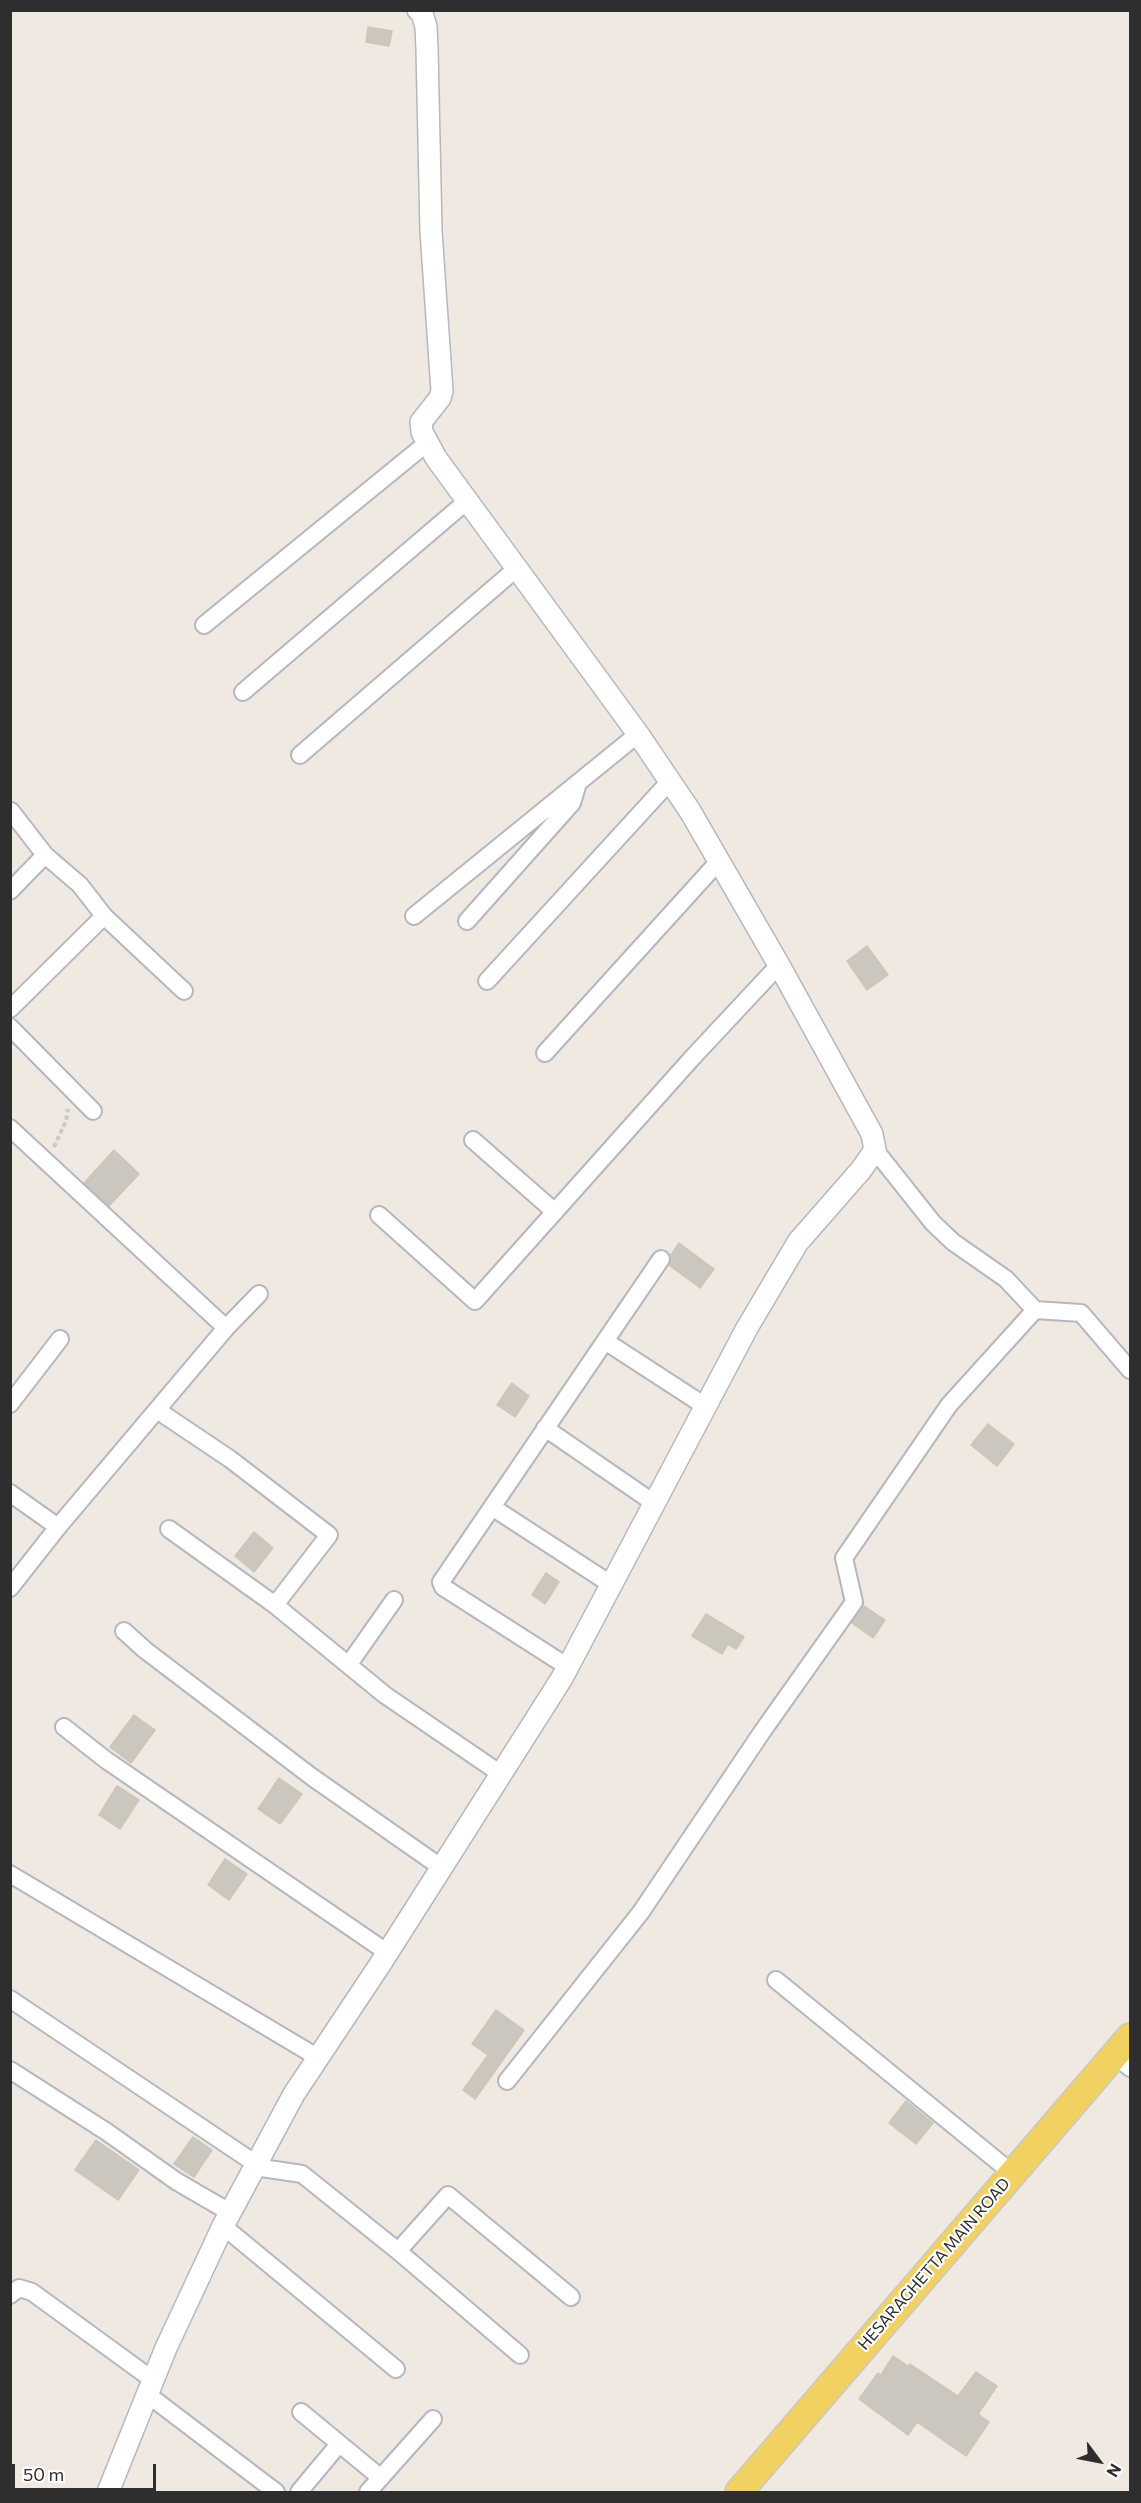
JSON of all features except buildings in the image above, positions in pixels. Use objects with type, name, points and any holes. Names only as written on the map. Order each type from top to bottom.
[{"type":"main road","name":"HESARAGHETTA MAIN ROAD","points":[[739,2493],[1012,2173],[1125,2053]]},
{"type":"street","points":[[421,11],[427,49],[431,231],[442,391],[440,398],[421,422],[427,443],[670,781],[780,965],[872,1134],[874,1150],[933,1224],[953,1242],[1006,1279],[1035,1310],[1081,1313],[1131,1370]]},
{"type":"street","points":[[204,625],[427,443]]},
{"type":"street","points":[[243,692],[467,501]]},
{"type":"street","points":[[300,755],[517,568]]},
{"type":"street","points":[[414,916],[638,734]]},
{"type":"street","points":[[487,981],[670,781]]},
{"type":"street","points":[[467,921],[572,803],[578,782]]},
{"type":"street","points":[[11,811],[45,855],[80,885],[104,916],[184,991]]},
{"type":"street","points":[[10,891],[45,855]]},
{"type":"street","points":[[545,1053],[719,861]]},
{"type":"street","points":[[10,1009],[104,916]]},
{"type":"street","points":[[379,1215],[475,1301],[693,1057],[780,965]]},
{"type":"street","points":[[10,1027],[93,1111]]},
{"type":"street","points":[[10,1128],[226,1328]]},
{"type":"street","points":[[473,1140],[555,1212]]},
{"type":"street","points":[[113,2490],[150,2386],[227,2220],[317,2057],[388,1953],[568,1667],[747,1328],[798,1242],[861,1170],[874,1150]]},
{"type":"street","points":[[568,1667],[442,1586],[441,1582],[661,1259]]},
{"type":"street","points":[[10,1588],[156,1410],[226,1328],[259,1294]]},
{"type":"street","points":[[507,2081],[641,1912],[762,1732],[854,1602],[844,1558],[857,1539],[949,1405],[1035,1310]]},
{"type":"street","points":[[10,1404],[60,1339]]},
{"type":"street","points":[[605,1341],[705,1406]]},
{"type":"street","points":[[156,1410],[230,1459],[329,1534],[275,1605]]},
{"type":"street","points":[[545,1428],[654,1503]]},
{"type":"street","points":[[10,1492],[58,1527]]},
{"type":"street","points":[[492,1507],[612,1585]]},
{"type":"street","points":[[169,1529],[275,1605],[385,1695],[501,1774]]},
{"type":"street","points":[[349,1664],[394,1600]]},
{"type":"street","points":[[124,1631],[145,1650],[312,1778],[442,1868]]},
{"type":"street","points":[[64,1727],[106,1760],[388,1953]]},
{"type":"street","points":[[10,1874],[317,2057]]},
{"type":"street","points":[[776,1980],[1012,2173]]},
{"type":"street","points":[[10,1999],[256,2165],[302,2174],[398,2251],[520,2355]]},
{"type":"street","points":[[10,2070],[107,2132],[227,2220],[396,2369]]},
{"type":"street","points":[[398,2251],[448,2194],[571,2297]]},
{"type":"street","points":[[10,2295],[19,2288],[33,2292],[150,2386],[276,2493]]},
{"type":"street","points":[[301,2412],[381,2478]]},
{"type":"street","points":[[368,2493],[433,2419]]},
{"type":"street","points":[[298,2493],[339,2444]]},
{"type":"path","points":[[46,1162],[66,1121],[70,1088]]}]
